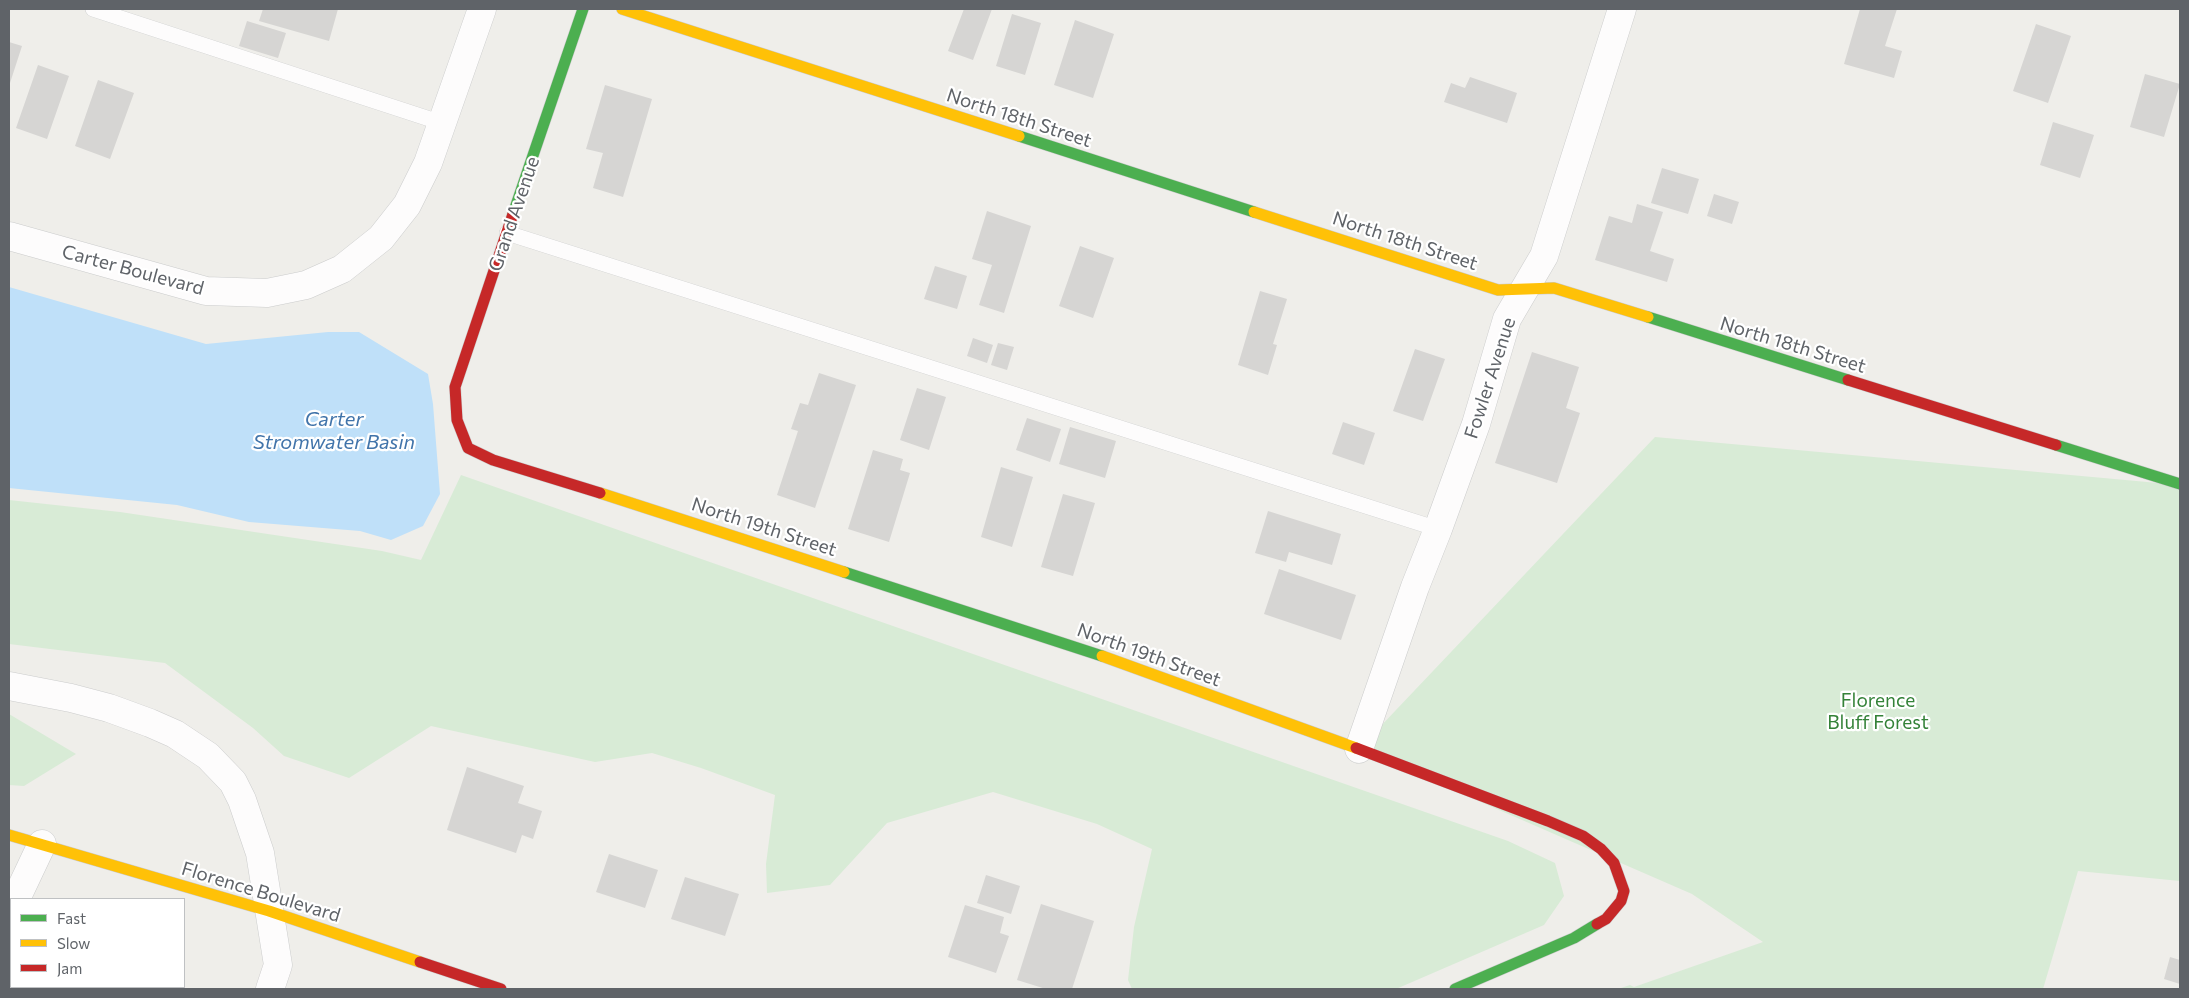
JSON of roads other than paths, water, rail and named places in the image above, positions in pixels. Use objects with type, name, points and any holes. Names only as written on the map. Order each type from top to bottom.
[{"type":"street","name":"Carter Boulevard","points":[[9,236],[206,291],[267,293],[306,285],[342,268],[381,238],[407,205],[428,163],[482,9]]},
{"type":"street","name":"Grand Avenue","points":[[457,420],[455,388],[583,9]]},
{"type":"street","name":"North 18th Street","points":[[622,9],[1498,290],[1554,288],[2180,484]]},
{"type":"street","name":"Fowler Avenue","points":[[1359,749],[1415,587],[1476,424],[1507,319],[1544,256],[1622,9]]},
{"type":"street","name":"North 19th Street","points":[[457,420],[468,448],[493,460],[673,516],[1088,651],[1359,749],[1548,821],[1583,836],[1601,849],[1614,863],[1624,891],[1621,901],[1606,920],[1574,938],[1455,989]]},
{"type":"street","points":[[9,686],[71,698],[109,708],[175,734],[208,756],[233,782],[242,800],[260,853],[278,965],[270,989]]},
{"type":"street","name":"Florence Boulevard","points":[[9,834],[269,911],[500,989]]},
{"type":"street","points":[[16,898],[42,844]]},
{"type":"lane","points":[[92,9],[442,123]]},
{"type":"lane","points":[[507,233],[1438,529]]},
{"type":"water","name":"Carter Stromwater Basin","points":[[9,287],[206,344],[328,332],[359,332],[428,374],[433,404],[440,494],[423,526],[391,540],[360,531],[249,522],[177,505],[9,488]]},
{"type":"park label","name":"Florence Bluff Forest","points":[[1878,712]]}]
